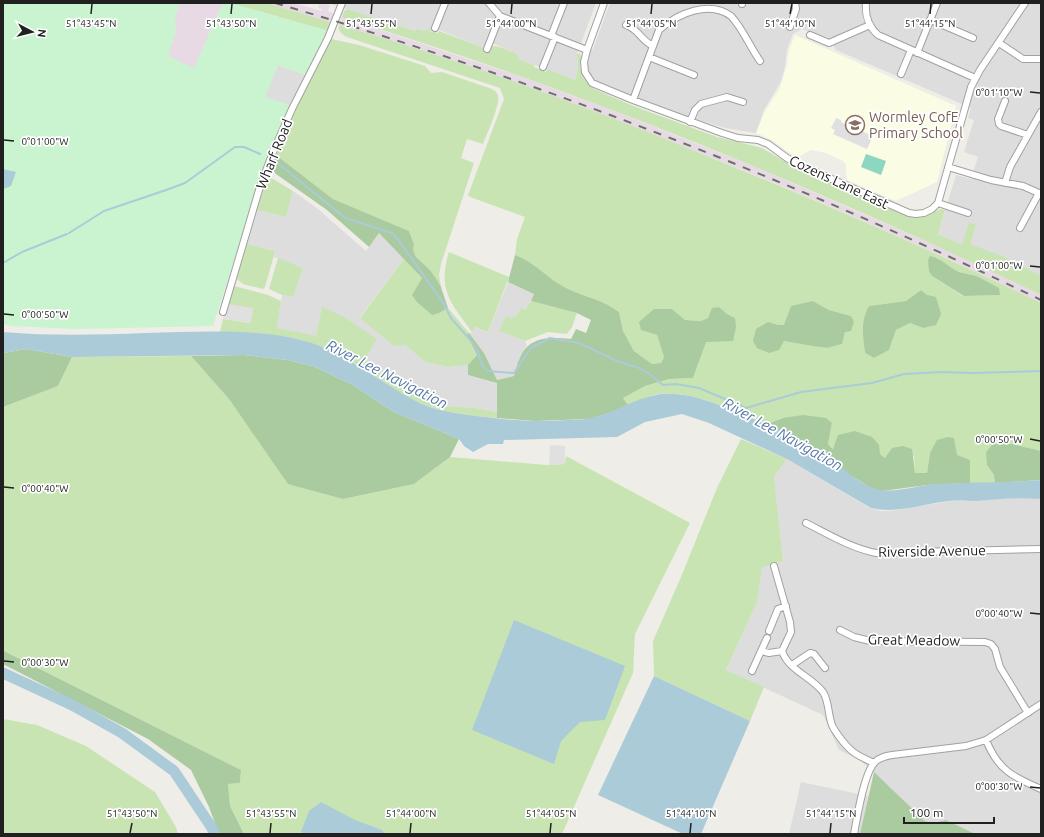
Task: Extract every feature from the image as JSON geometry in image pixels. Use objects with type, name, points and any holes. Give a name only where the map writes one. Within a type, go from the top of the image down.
[{"type":"street","name":"Wharf Road","points":[[222,312],[259,190],[273,152],[292,109],[328,38],[342,3]]},
{"type":"street","points":[[435,28],[445,3]]},
{"type":"street","points":[[489,3],[500,16],[587,50]]},
{"type":"street","points":[[543,67],[564,3]]},
{"type":"street","name":"Cozens Lane East","points":[[604,3],[584,62],[584,68],[587,76],[592,83],[690,122],[738,138],[758,140],[768,144],[787,158],[800,165],[909,213],[924,213],[932,209],[938,203]]},
{"type":"street","points":[[790,27],[796,9],[795,3]]},
{"type":"street","points":[[866,3],[870,25],[875,32],[882,37],[975,78]]},
{"type":"street","points":[[918,53],[937,3]]},
{"type":"street","points":[[968,213],[938,203],[948,166],[966,102],[975,78],[1025,3]]},
{"type":"street","points":[[632,100],[659,30],[694,7],[702,5],[725,11],[731,16],[760,61]]},
{"type":"street","points":[[487,49],[500,16]]},
{"type":"street","points":[[931,20],[973,38]]},
{"type":"street","points":[[626,25],[635,29],[644,41],[653,46]]},
{"type":"street","points":[[810,36],[829,43],[870,25]]},
{"type":"street","points":[[999,43],[1023,59],[1041,59]]},
{"type":"street","points":[[901,74],[911,50]]},
{"type":"street","points":[[649,57],[694,74]]},
{"type":"street","points":[[690,122],[695,110],[701,104],[727,97],[743,102]]},
{"type":"street","points":[[1005,101],[998,119],[999,124],[1028,135]]},
{"type":"street","points":[[1005,183],[1010,167],[1041,112]]},
{"type":"street","points":[[948,166],[1005,183],[1024,186],[1040,194],[1020,228]]},
{"type":"street","name":"Riverside Avenue","points":[[806,523],[866,551],[876,553],[1041,548]]},
{"type":"street","points":[[774,566],[786,606],[791,632],[782,651]]},
{"type":"street","points":[[769,631],[778,609],[786,606]]},
{"type":"street","name":"Great Meadow","points":[[840,630],[854,637],[870,641],[976,641],[991,644],[995,649],[1000,667],[1028,713]]},
{"type":"street","points":[[752,671],[767,638]]},
{"type":"street","points":[[761,651],[769,653],[782,651]]},
{"type":"street","points":[[782,651],[795,669],[814,683],[824,693],[832,725],[846,746],[856,755],[874,763]]},
{"type":"street","points":[[792,665],[810,654],[814,654],[825,668]]},
{"type":"street","points":[[854,834],[870,768],[882,757],[966,746],[986,740],[1041,704]]},
{"type":"street","points":[[986,740],[997,761],[1006,771],[1041,789]]},
{"type":"shaded area","points":[[180,3],[223,3],[194,69],[168,56],[175,17]]},
{"type":"shaded area","points":[[267,3],[295,3],[321,11],[322,9],[318,8],[319,3],[324,3],[330,5],[328,11],[334,14],[330,22]]},
{"type":"shaded area","points":[[327,3],[596,3],[577,54],[578,68],[575,80],[518,59],[511,51],[487,41],[484,48],[432,27],[424,31],[417,29],[415,31]]},
{"type":"shaded area","points":[[610,3],[1041,3],[1041,282],[938,234],[956,175],[971,179],[978,157],[964,152],[974,120],[968,118],[971,108],[836,50],[829,38],[802,29],[793,34],[787,49],[781,81],[764,110],[756,133],[725,128],[682,115],[599,83],[593,78],[588,70],[587,59],[590,50],[593,49]]},
{"type":"shaded area","points":[[342,17],[516,75],[609,109],[758,168],[960,256],[1041,295],[1041,303],[955,262],[777,184],[583,107],[451,60],[339,25]]},
{"type":"shaded area","name":"Wormley CofE Primary School","points":[[795,35],[956,106],[937,182],[896,201],[847,180],[846,166],[843,161],[826,153],[811,150],[798,157],[788,152],[772,140],[756,133],[765,111],[780,88],[787,64],[789,50]]},
{"type":"shaded area","points":[[278,65],[306,75],[291,106],[264,97]]},
{"type":"shaded area","points":[[836,118],[841,120],[841,122],[873,136],[867,149],[833,134],[835,130],[831,128]]},
{"type":"shaded area","points":[[293,191],[318,209],[366,251],[379,233],[404,259],[360,317],[405,345],[425,362],[449,367],[468,365],[468,375],[497,383],[497,412],[475,408],[444,406],[429,402],[401,387],[365,360],[377,339],[322,308],[316,337],[277,328],[282,295],[293,297],[303,268],[274,257],[274,251],[247,244],[257,210],[286,217]]},
{"type":"shaded area","points":[[508,282],[534,294],[525,310],[519,311],[516,316],[499,331],[525,341],[527,345],[520,358],[514,376],[497,380],[484,353],[469,333],[472,332],[474,327],[488,332]]},
{"type":"shaded area","points":[[228,304],[253,308],[251,323],[223,319]]},
{"type":"shaded area","points":[[550,445],[565,446],[565,464],[549,465]]},
{"type":"shaded area","points":[[787,459],[870,508],[881,511],[891,511],[951,501],[1026,497],[1041,499],[1041,834],[975,834],[946,820],[933,823],[925,821],[861,761],[839,750],[823,715],[726,670],[757,602],[762,566],[783,561],[774,477]]},
{"type":"shaded area","points":[[801,782],[868,796],[861,834],[789,834]]},
{"type":"green space","points":[[3,3],[180,3],[175,17],[176,32],[168,56],[194,68],[223,3],[230,3],[328,31],[306,75],[278,65],[265,97],[291,106],[273,143],[263,170],[213,326],[74,329],[12,326],[3,324]]},
{"type":"green space","points":[[230,3],[267,3],[330,22],[328,31]]},
{"type":"green space","points":[[347,9],[415,31],[417,29],[424,31],[432,27],[430,31],[438,33],[439,31],[484,48],[483,50],[489,52],[492,46],[502,48],[519,56],[518,59],[534,65],[534,67],[546,72],[547,69],[575,80],[578,68],[577,54],[580,53],[580,67],[583,77],[594,89],[636,107],[717,137],[762,148],[798,169],[908,217],[920,218],[940,209],[945,210],[938,234],[962,245],[969,222],[976,225],[970,244],[1004,257],[1041,276],[1041,295],[871,216],[698,143],[522,77],[433,46],[344,18],[342,17],[344,11]]},
{"type":"green space","points":[[339,25],[479,69],[707,156],[917,245],[1041,303],[1041,451],[1012,444],[987,465],[994,475],[995,483],[970,483],[970,460],[930,453],[927,473],[915,473],[914,456],[885,458],[880,454],[834,449],[828,444],[832,423],[783,418],[767,424],[727,407],[681,394],[667,393],[654,395],[628,405],[623,398],[645,386],[669,379],[693,378],[706,341],[735,318],[727,314],[719,307],[708,318],[701,321],[685,320],[672,309],[642,330],[657,335],[664,357],[661,363],[652,364],[634,351],[623,331],[619,312],[607,304],[568,289],[529,262],[515,255],[517,239],[525,217],[468,195],[504,99],[500,88],[347,37],[340,32]],"holes":[[[937,257],[955,270],[974,275],[1000,295],[963,296],[932,276]],[[921,290],[927,295],[923,328],[910,323],[896,330],[889,350],[874,358],[865,353],[863,323],[869,306],[906,301]],[[813,301],[829,310],[851,316],[841,344],[827,348],[784,341],[778,325],[784,325]]]},
{"type":"green space","points":[[331,39],[359,45],[425,66],[431,73],[442,72],[492,89],[498,95],[495,113],[483,144],[467,139],[461,158],[474,163],[441,264],[439,275],[441,287],[430,270],[416,257],[413,250],[414,243],[409,231],[333,199],[276,155],[287,126]]},
{"type":"green space","points":[[866,154],[886,161],[881,175],[861,167]]},
{"type":"green space","points":[[276,155],[333,199],[409,231],[414,244],[413,250],[416,257],[430,270],[437,280],[448,308],[432,315],[417,302],[412,295],[422,278],[379,233],[369,247],[327,210],[276,174],[274,172],[273,163]]},
{"type":"green space","points":[[268,176],[293,191],[286,217],[257,210]]},
{"type":"green space","points":[[247,244],[275,252],[265,287],[263,289],[243,284],[236,278]]},
{"type":"green space","points":[[449,252],[509,277],[488,332],[475,327],[472,332],[452,304],[445,286],[446,265]]},
{"type":"green space","points":[[515,255],[529,262],[568,289],[607,304],[619,312],[623,331],[634,351],[652,364],[661,363],[664,357],[657,335],[641,330],[639,322],[654,309],[672,309],[685,320],[701,321],[708,318],[712,308],[719,307],[727,314],[735,318],[736,327],[733,341],[706,342],[693,378],[669,379],[645,386],[623,398],[628,405],[612,412],[589,419],[535,421],[497,418],[497,383],[468,375],[468,365],[477,355],[467,335],[469,333],[484,353],[497,380],[514,376],[518,362],[529,345],[548,338],[571,339],[576,329],[586,333],[591,320],[577,313],[531,301],[534,294],[508,282]]},
{"type":"green space","points":[[930,256],[940,260],[955,270],[983,279],[999,288],[1000,295],[964,296],[932,276],[929,271],[928,260]]},
{"type":"green space","points":[[278,258],[303,268],[293,297],[282,295],[269,289]]},
{"type":"green space","points":[[404,259],[422,278],[413,295],[439,313],[448,308],[469,333],[468,336],[477,355],[468,365],[449,367],[425,362],[405,345],[394,346],[360,318]]},
{"type":"green space","points":[[234,286],[268,295],[281,301],[277,328],[316,336],[322,307],[344,317],[377,339],[365,360],[401,387],[429,402],[444,406],[475,408],[497,412],[497,418],[451,412],[425,405],[401,393],[348,359],[310,342],[272,335],[220,332],[223,319],[250,323],[228,304]]},
{"type":"green space","points":[[921,290],[927,295],[936,297],[941,314],[936,325],[923,328],[910,323],[896,330],[889,350],[874,358],[865,353],[863,323],[869,306],[906,301]]},
{"type":"green space","points":[[531,301],[577,313],[572,327],[567,334],[548,332],[525,341],[499,331],[506,316],[512,318],[516,316],[521,308],[525,310]]},
{"type":"green space","points":[[813,301],[829,310],[851,316],[854,322],[851,331],[845,332],[842,344],[827,348],[784,341],[779,350],[769,353],[757,348],[753,341],[756,329],[768,322],[784,325],[791,306]]},
{"type":"green space","points":[[26,349],[72,357],[58,386],[3,407],[3,353]]},
{"type":"green space","points":[[244,355],[288,360],[313,366],[351,384],[394,412],[459,439],[450,457],[414,484],[343,499],[288,484],[229,399],[191,356]]},
{"type":"green space","points":[[191,356],[229,399],[288,483],[343,499],[414,484],[450,457],[547,465],[565,464],[566,456],[690,523],[635,634],[633,673],[562,834],[244,834],[230,806],[228,784],[240,783],[241,770],[4,651],[3,653],[3,407],[58,386],[72,357]]},
{"type":"green space","points":[[803,415],[826,418],[832,423],[828,444],[833,449],[838,435],[855,431],[872,437],[879,445],[880,454],[885,458],[892,448],[903,446],[912,449],[915,473],[927,473],[930,453],[937,440],[948,437],[954,438],[957,455],[970,460],[970,483],[927,485],[882,491],[871,488],[767,424],[783,418]]},
{"type":"green space","points":[[741,439],[787,459],[774,477],[783,561],[762,567],[757,602],[726,670],[764,687],[750,721],[654,676],[653,641],[717,488]]},
{"type":"green space","points":[[993,444],[1012,444],[1041,451],[1041,480],[995,483],[994,475],[987,465],[986,452]]},
{"type":"green space","points":[[4,651],[241,770],[240,783],[228,784],[230,806],[244,834],[219,834],[209,807],[191,770],[148,739],[3,664]]},
{"type":"green space","points":[[3,719],[37,725],[86,746],[155,792],[176,827],[178,834],[3,834]]},
{"type":"green space","points":[[874,772],[925,821],[933,823],[946,820],[975,834],[860,834]]},
{"type":"water","points":[[3,169],[16,172],[11,186],[3,189]]},
{"type":"water","name":"River Lee Navigation","points":[[3,332],[74,335],[240,332],[259,333],[297,339],[314,344],[346,359],[406,396],[429,407],[454,413],[506,419],[558,421],[585,419],[607,413],[656,395],[674,394],[691,396],[752,418],[807,445],[834,462],[861,482],[873,488],[880,490],[896,490],[937,484],[1041,480],[1041,499],[1017,498],[952,501],[890,510],[871,508],[787,459],[709,423],[682,414],[645,422],[617,437],[504,440],[503,444],[488,444],[473,452],[464,446],[459,439],[394,412],[351,384],[313,366],[288,360],[244,355],[72,357],[26,349],[3,353]]},
{"type":"water","points":[[514,620],[625,666],[605,720],[580,722],[561,741],[554,764],[472,730]]},
{"type":"water","points":[[654,676],[750,721],[701,834],[683,834],[598,795]]},
{"type":"water","points":[[321,802],[355,820],[382,830],[385,834],[306,834],[301,832],[309,811]]},
{"type":"waterway","points":[[69,233],[104,211],[185,183],[235,147],[244,147],[260,154]]},
{"type":"waterway","name":"River Lee Navigation","points":[[279,164],[345,218],[392,233],[442,301],[451,318],[472,342],[478,352],[482,365],[487,371],[514,373],[531,348],[550,338],[579,343],[617,361],[639,368],[663,385],[676,384],[699,388],[746,408],[801,392],[872,383],[904,374],[1041,371]]},
{"type":"waterway","points":[[3,263],[22,252],[67,234]]},
{"type":"waterway","points":[[3,673],[72,705],[122,733],[174,771],[212,828],[214,834]]},
{"type":"railway","points":[[275,3],[471,65],[568,99],[664,136],[855,214],[1041,300]]},
{"type":"place","name":"Wormley CofE Primary School","points":[[855,125]]}]
